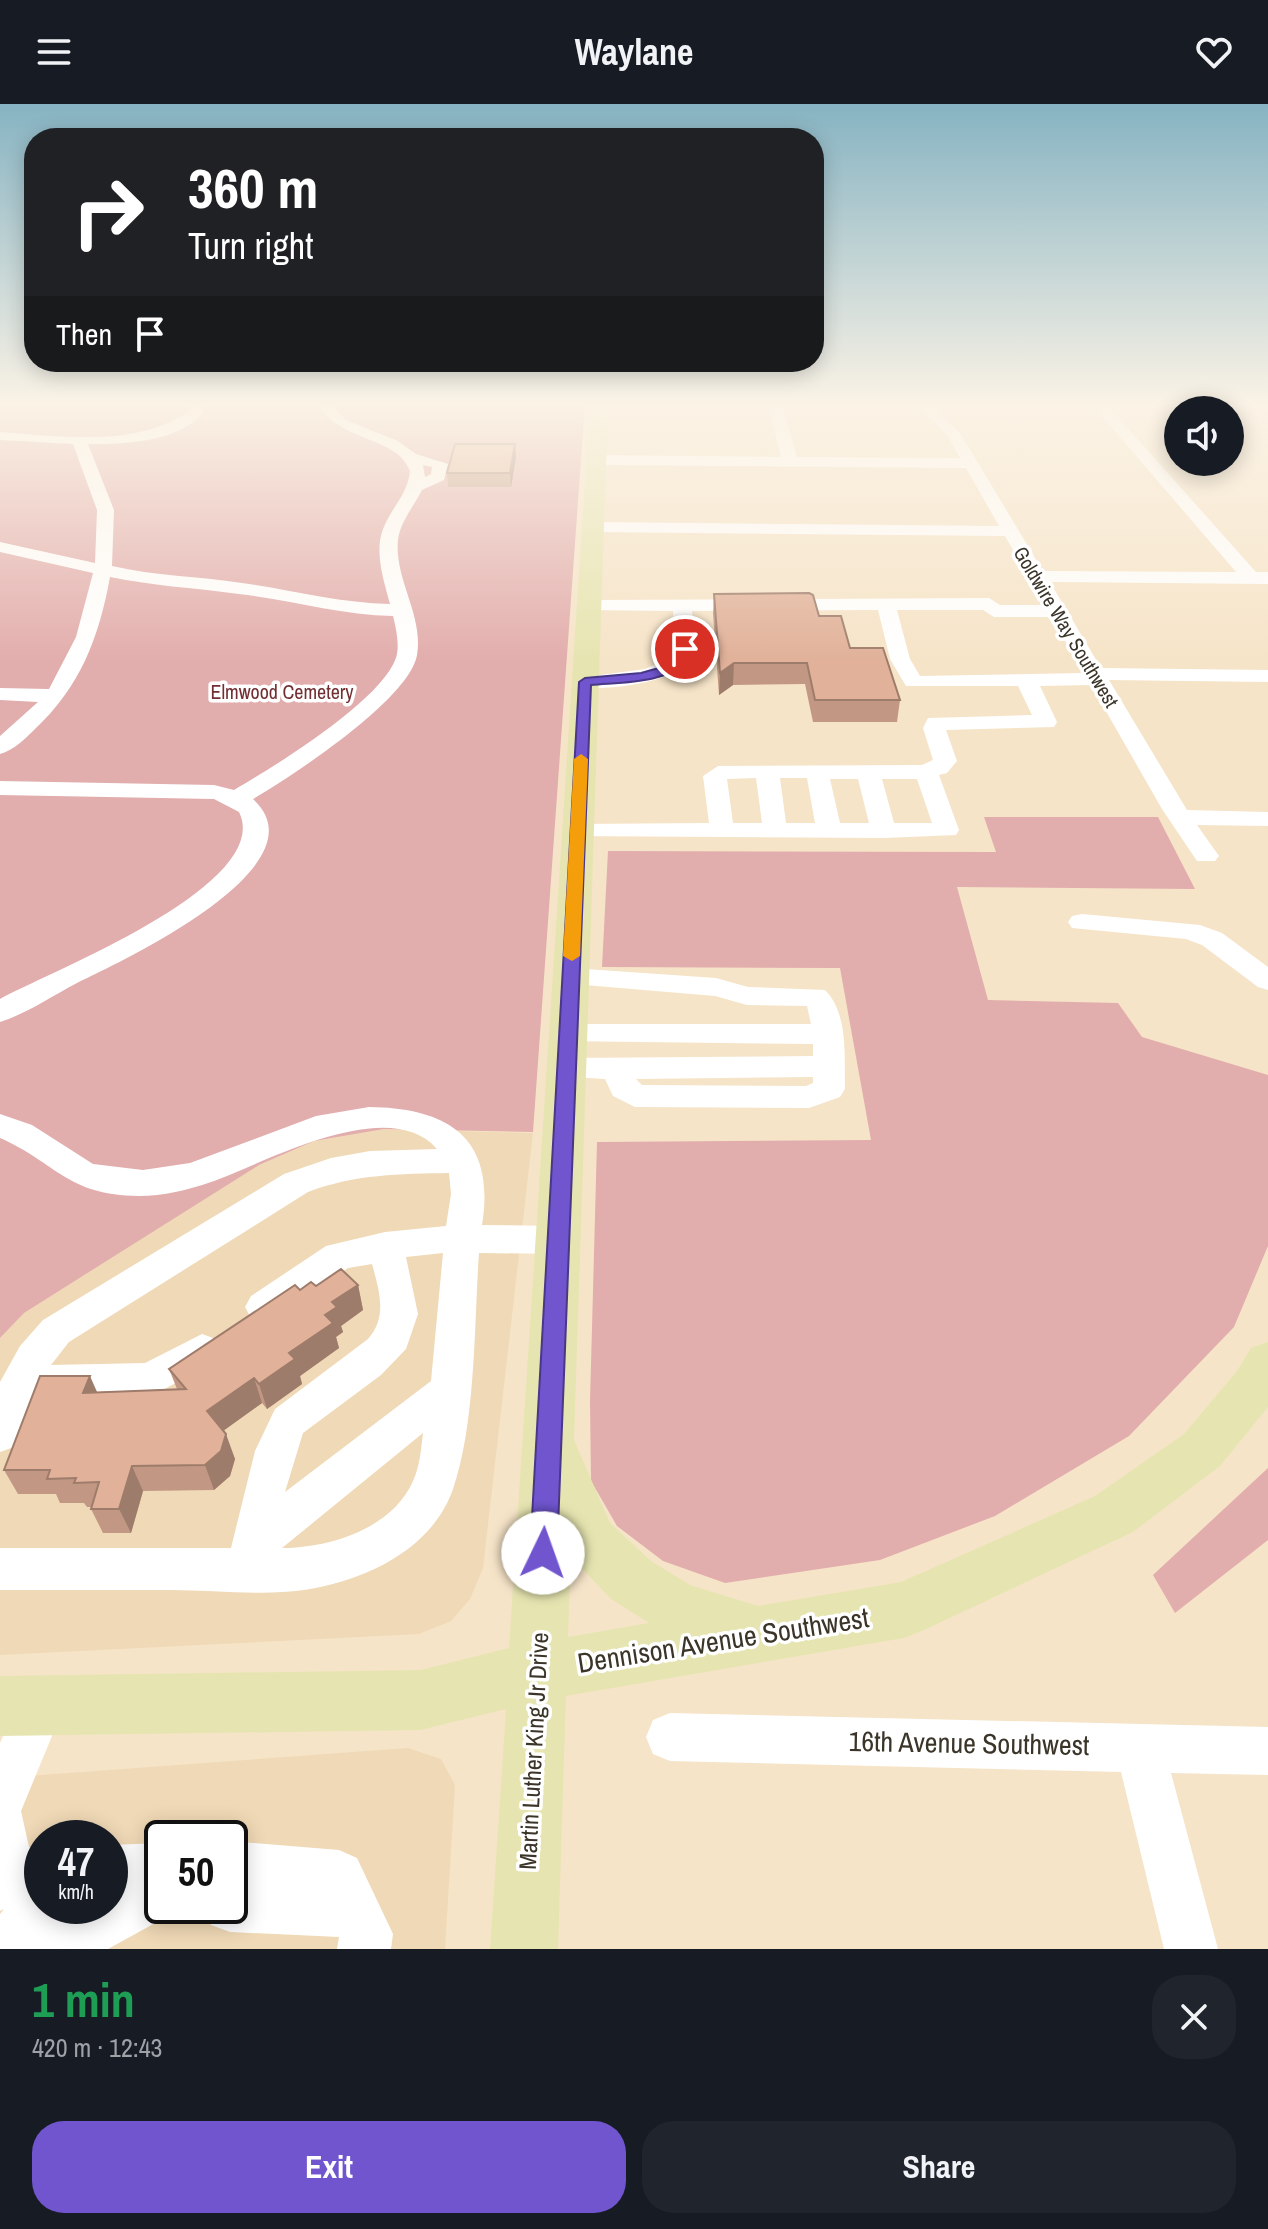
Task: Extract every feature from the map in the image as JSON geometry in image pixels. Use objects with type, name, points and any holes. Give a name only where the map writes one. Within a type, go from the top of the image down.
[{"type":"main road","name":"Martin Luther King Jr Drive","points":[[524,1949],[594,489]]},
{"type":"main road","name":"Dennison Avenue Southwest","points":[[20,1706],[421,1700],[538,1671],[904,1610],[1114,1514],[1202,1450],[1255,1386],[1268,1363]]},
{"type":"main road","points":[[549,1436],[571,1501],[591,1541],[631,1580],[677,1609],[760,1634]]},
{"type":"street","points":[[0,747],[31,723],[56,696],[75,670],[87,644],[102,569],[107,520],[100,489]]},
{"type":"street","points":[[237,798],[311,754],[400,671],[407,648],[389,541],[395,519],[414,489]]},
{"type":"street","name":"Goldwire Way Southwest","points":[[985,489],[1206,856]]},
{"type":"street","points":[[1177,489],[1259,578]]},
{"type":"street","points":[[592,527],[1008,531]]},
{"type":"street","points":[[0,547],[149,580],[270,593],[352,609],[400,610]]},
{"type":"street","points":[[1039,576],[1259,578]]},
{"type":"street","points":[[886,604],[900,659],[913,682],[1268,676]]},
{"type":"street","points":[[589,606],[989,604],[994,611],[1059,611]]},
{"type":"street","points":[[585,682],[641,677],[670,669],[685,659],[682,605]]},
{"type":"street","points":[[722,831],[715,776],[726,771],[926,771],[939,768],[945,761],[936,723],[1046,722],[1026,680]]},
{"type":"street","points":[[0,694],[56,696]]},
{"type":"street","points":[[767,771],[775,831]]},
{"type":"street","points":[[817,771],[829,831]]},
{"type":"street","points":[[868,771],[884,831]]},
{"type":"street","points":[[578,831],[947,830],[926,771]]},
{"type":"street","points":[[0,788],[194,791],[237,798],[251,811],[257,832],[248,855],[226,883],[194,909],[160,931],[58,979],[0,1012]]},
{"type":"street","points":[[1181,817],[1268,819]]},
{"type":"street","points":[[1082,922],[1190,931],[1212,939],[1268,981]]},
{"type":"street","points":[[567,1051],[616,1068],[624,1088],[635,1096],[809,1097],[829,1089],[828,1034],[821,1003],[815,997],[747,996],[716,987],[571,977]]},
{"type":"street","points":[[567,1051],[828,1034]]},
{"type":"street","points":[[0,1126],[31,1137],[75,1170],[117,1182],[170,1181],[197,1174],[294,1134],[382,1118],[415,1122],[442,1134],[463,1160],[469,1181],[450,1389],[432,1489],[417,1513],[399,1529],[359,1555],[303,1569],[251,1557],[0,1569]]},
{"type":"street","points":[[0,1434],[20,1382],[34,1357],[70,1321],[296,1183],[331,1170],[370,1163],[463,1160]]},
{"type":"street","points":[[20,1382],[150,1380],[182,1364],[339,1256],[385,1246],[462,1239],[558,1240]]},
{"type":"street","points":[[251,1557],[275,1453],[290,1420],[394,1338],[399,1308],[385,1246]]},
{"type":"street","points":[[251,1557],[450,1389]]},
{"type":"street","points":[[0,1800],[20,1706]]},
{"type":"street","name":"16th Avenue Southwest","points":[[670,1737],[1268,1751]]},
{"type":"street","points":[[1139,1746],[1191,1949]]},
{"type":"street","points":[[0,1822],[16,1877]]},
{"type":"street","points":[[248,1868],[339,1876],[360,1930]]},
{"type":"street","points":[[62,1949],[136,1890]]},
{"type":"street","points":[[248,1909],[360,1930]]},
{"type":"street","points":[[6,1949],[26,1924]]},
{"type":"shaded area","points":[[384,1129],[533,1133],[483,1568],[470,1599],[451,1621],[419,1634],[0,1655],[0,1338],[24,1313],[259,1165],[314,1141]]},
{"type":"shaded area","points":[[408,1748],[441,1759],[455,1785],[445,1949],[0,1949],[0,1778]]},
{"type":"green space","name":"Elmwood Cemetery","points":[[0,489],[579,489],[533,1132],[384,1129],[314,1141],[259,1165],[24,1313],[0,1338]]},
{"type":"green space","points":[[984,817],[1158,817],[1195,889],[957,887],[988,1000],[1118,1003],[1142,1037],[1268,1075],[1268,1246],[1234,1327],[1129,1436],[995,1516],[880,1560],[725,1583],[663,1561],[617,1526],[591,1481],[597,1142],[871,1140],[840,968],[602,967],[608,851],[996,852]]},
{"type":"green space","points":[[1268,1468],[1268,1540],[1175,1613],[1153,1575]]},
{"type":"building","points":[[714,594],[813,595],[819,616],[841,616],[850,648],[883,648],[900,700],[815,700],[807,663],[734,663],[720,673]]},
{"type":"building","points":[[341,1269],[358,1285],[332,1302],[337,1307],[325,1315],[333,1323],[289,1353],[295,1359],[259,1384],[254,1378],[207,1411],[226,1434],[221,1451],[205,1465],[132,1466],[119,1509],[91,1509],[99,1482],[74,1483],[76,1478],[47,1479],[50,1470],[4,1470],[40,1376],[90,1376],[83,1393],[186,1389],[169,1369],[295,1285],[300,1290],[311,1282],[316,1286]]},
{"type":"slow traffic","points":[[572,956],[581,759]]},
{"type":"route","points":[[543,1553],[585,682],[641,677],[670,669],[685,659],[685,649]]}]
